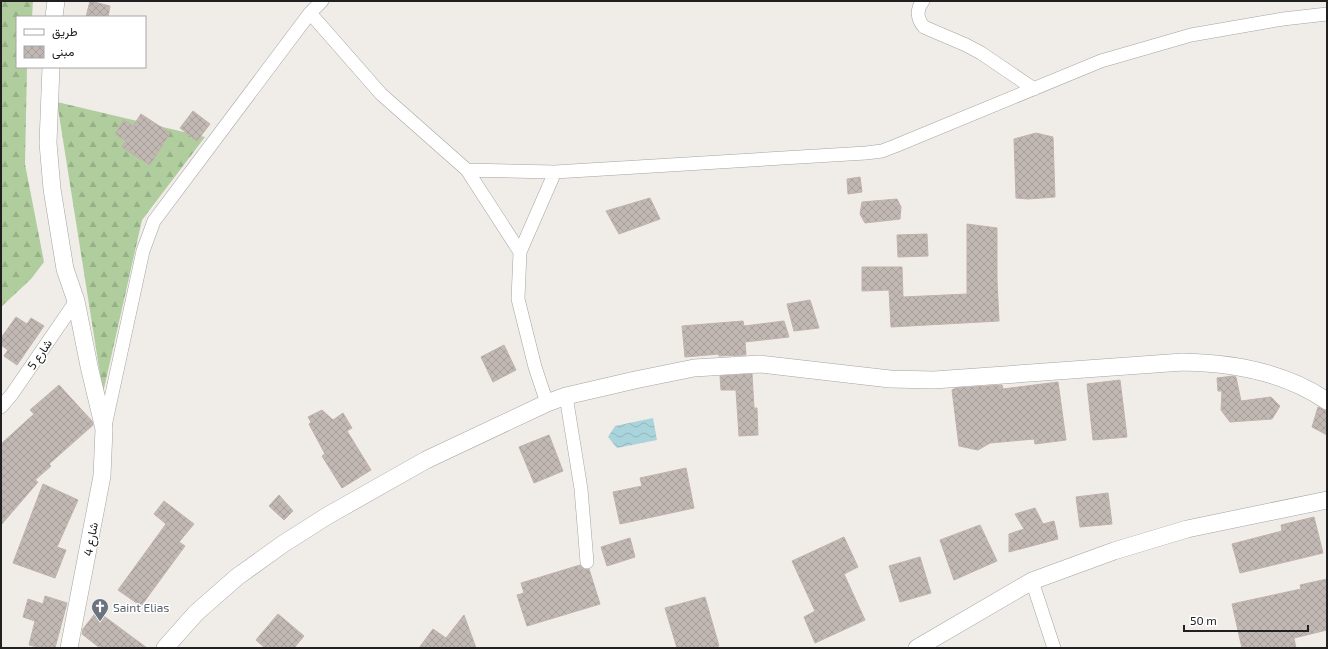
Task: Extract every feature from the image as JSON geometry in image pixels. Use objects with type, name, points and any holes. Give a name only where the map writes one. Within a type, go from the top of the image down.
[{"type":"street","points":[[54,16],[56,1]]},
{"type":"street","points":[[104,429],[143,251],[154,221],[310,13],[322,1]]},
{"type":"street","points":[[923,1],[919,6],[918,15],[919,22],[924,27],[981,53],[1034,89]]},
{"type":"street","points":[[310,13],[381,94],[467,170],[520,252]]},
{"type":"street","points":[[467,170],[555,172],[866,154],[895,146],[1101,61],[1191,35],[1283,19],[1327,14]]},
{"type":"street","name":"شارع 4","points":[[51,68],[48,143],[52,189],[65,269],[76,301],[104,429],[102,476],[69,648]]},
{"type":"street","points":[[547,403],[535,367],[518,299],[520,252],[555,172]]},
{"type":"street","name":"شارع 5","points":[[1,407],[12,394],[76,301]]},
{"type":"street","points":[[165,648],[196,613],[238,577],[283,544],[327,516],[426,460],[547,403],[566,396],[634,380],[694,368],[760,364],[890,379],[934,380],[1183,362],[1240,366],[1268,373],[1295,384],[1327,402]]},
{"type":"street","points":[[566,396],[582,489],[587,562]]},
{"type":"street","points":[[917,648],[1032,581],[1114,551],[1187,529],[1327,500]]},
{"type":"street","points":[[1032,581],[1054,648]]},
{"type":"green space","points":[[1,1],[33,1],[32,16],[16,16],[16,68],[27,68],[25,164],[44,262],[31,279],[1,307]]},
{"type":"green space","points":[[57,102],[205,137],[142,220],[103,393]]},
{"type":"water","points":[[653,418],[657,440],[617,448],[608,437],[615,426]]},
{"type":"building","points":[[90,1],[110,6],[108,16],[86,16]]},
{"type":"building","points":[[193,111],[210,124],[197,141],[180,128]]},
{"type":"building","points":[[141,114],[170,133],[150,165],[122,147],[126,141],[115,134],[124,120],[133,126]]},
{"type":"building","points":[[1036,133],[1053,137],[1055,197],[1028,199],[1016,198],[1014,139]]},
{"type":"building","points":[[860,177],[862,192],[848,194],[847,179]]},
{"type":"building","points":[[650,198],[660,219],[619,234],[606,211]]},
{"type":"building","points":[[897,199],[901,207],[900,219],[865,223],[860,214],[862,202]]},
{"type":"building","points":[[967,224],[997,228],[999,321],[891,327],[889,290],[862,291],[862,267],[902,267],[903,297],[967,294]]},
{"type":"building","points":[[927,234],[928,256],[898,257],[897,235]]},
{"type":"building","points":[[810,300],[819,328],[794,331],[787,304]]},
{"type":"building","points":[[16,317],[27,324],[31,318],[44,326],[17,365],[4,356],[8,350],[1,345],[1,338]]},
{"type":"building","points":[[743,321],[744,326],[784,321],[789,337],[745,342],[746,355],[719,356],[719,354],[685,357],[682,326]]},
{"type":"building","points":[[504,345],[516,370],[493,382],[481,357]]},
{"type":"building","points":[[752,374],[754,408],[757,408],[758,435],[739,436],[736,390],[721,390],[720,376]]},
{"type":"building","points":[[1236,377],[1241,401],[1271,397],[1280,406],[1272,419],[1230,422],[1221,410],[1222,391],[1218,391],[1217,378]]},
{"type":"building","points":[[1120,380],[1127,437],[1093,440],[1087,384]]},
{"type":"building","points":[[1058,382],[1066,440],[1035,444],[1034,439],[990,443],[978,450],[959,446],[952,390],[956,388],[1002,385],[1003,389]]},
{"type":"building","points":[[59,385],[92,421],[93,425],[49,464],[51,466],[35,480],[38,482],[1,525],[1,444],[34,414],[30,410]]},
{"type":"building","points":[[1318,407],[1327,411],[1327,435],[1312,427]]},
{"type":"building","points":[[322,410],[333,420],[343,413],[352,428],[347,431],[371,470],[342,488],[322,456],[325,454],[309,424],[311,422],[308,417]]},
{"type":"building","points":[[549,435],[563,471],[534,483],[519,447]]},
{"type":"building","points":[[686,468],[694,508],[620,524],[613,492],[642,486],[640,478]]},
{"type":"building","points":[[43,484],[78,500],[57,547],[66,550],[55,578],[13,563]]},
{"type":"building","points":[[1108,493],[1112,524],[1080,527],[1076,497]]},
{"type":"building","points":[[279,495],[293,511],[284,520],[269,506]]},
{"type":"building","points":[[164,501],[194,524],[179,542],[185,546],[141,606],[118,590],[166,524],[154,514]]},
{"type":"building","points":[[1035,508],[1043,524],[1054,521],[1058,539],[1009,552],[1009,534],[1024,529],[1015,514]]},
{"type":"building","points":[[1314,517],[1323,553],[1240,573],[1232,544],[1282,531],[1281,525]]},
{"type":"building","points":[[980,525],[997,561],[954,580],[940,540]]},
{"type":"building","points":[[844,537],[858,567],[844,574],[865,620],[815,643],[804,617],[815,611],[792,561]]},
{"type":"building","points":[[630,538],[635,557],[607,566],[601,547]]},
{"type":"building","points":[[920,557],[931,593],[900,602],[889,566]]},
{"type":"building","points":[[580,565],[584,569],[589,569],[600,604],[527,626],[517,595],[524,593],[521,583]]},
{"type":"building","points":[[1327,579],[1327,630],[1294,638],[1296,648],[1242,648],[1232,604],[1301,589],[1300,585]]},
{"type":"building","points":[[45,596],[67,603],[55,648],[42,648],[29,645],[35,621],[23,617],[28,599],[43,604]]},
{"type":"building","points":[[705,597],[719,646],[712,648],[677,648],[665,608]]},
{"type":"building","name":"Saint Elias","points":[[97,611],[147,648],[100,648],[82,634],[83,629]]},
{"type":"building","points":[[278,614],[304,636],[294,648],[265,648],[256,640]]},
{"type":"building","points":[[464,615],[476,648],[419,648],[433,629],[446,638]]},
{"type":"place","name":"Saint Elias","points":[[100,622]]}]
